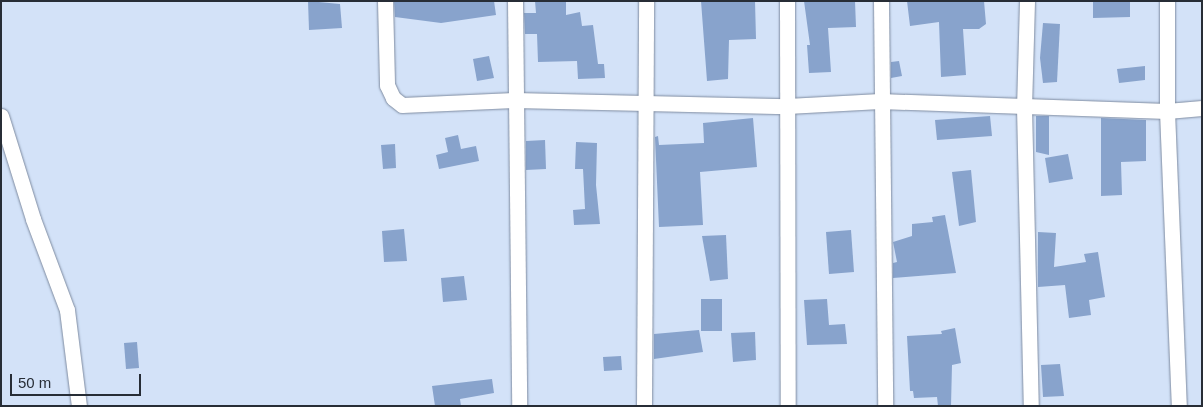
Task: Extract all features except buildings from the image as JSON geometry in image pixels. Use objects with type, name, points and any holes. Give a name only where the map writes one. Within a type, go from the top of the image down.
[{"type":"street","points":[[385,1],[386,85],[393,98],[402,105],[514,100],[787,106],[880,101],[1024,107],[1167,110],[1202,108]]},
{"type":"street","points":[[515,1],[514,100],[520,406]]},
{"type":"street","points":[[644,406],[646,1]]},
{"type":"street","points":[[787,1],[788,406]]},
{"type":"street","points":[[881,1],[880,101],[885,406]]},
{"type":"street","points":[[1027,1],[1024,107],[1031,406]]},
{"type":"street","points":[[1167,1],[1167,110],[1179,406]]},
{"type":"street","points":[[1,116],[33,219],[67,310],[78,406]]}]
